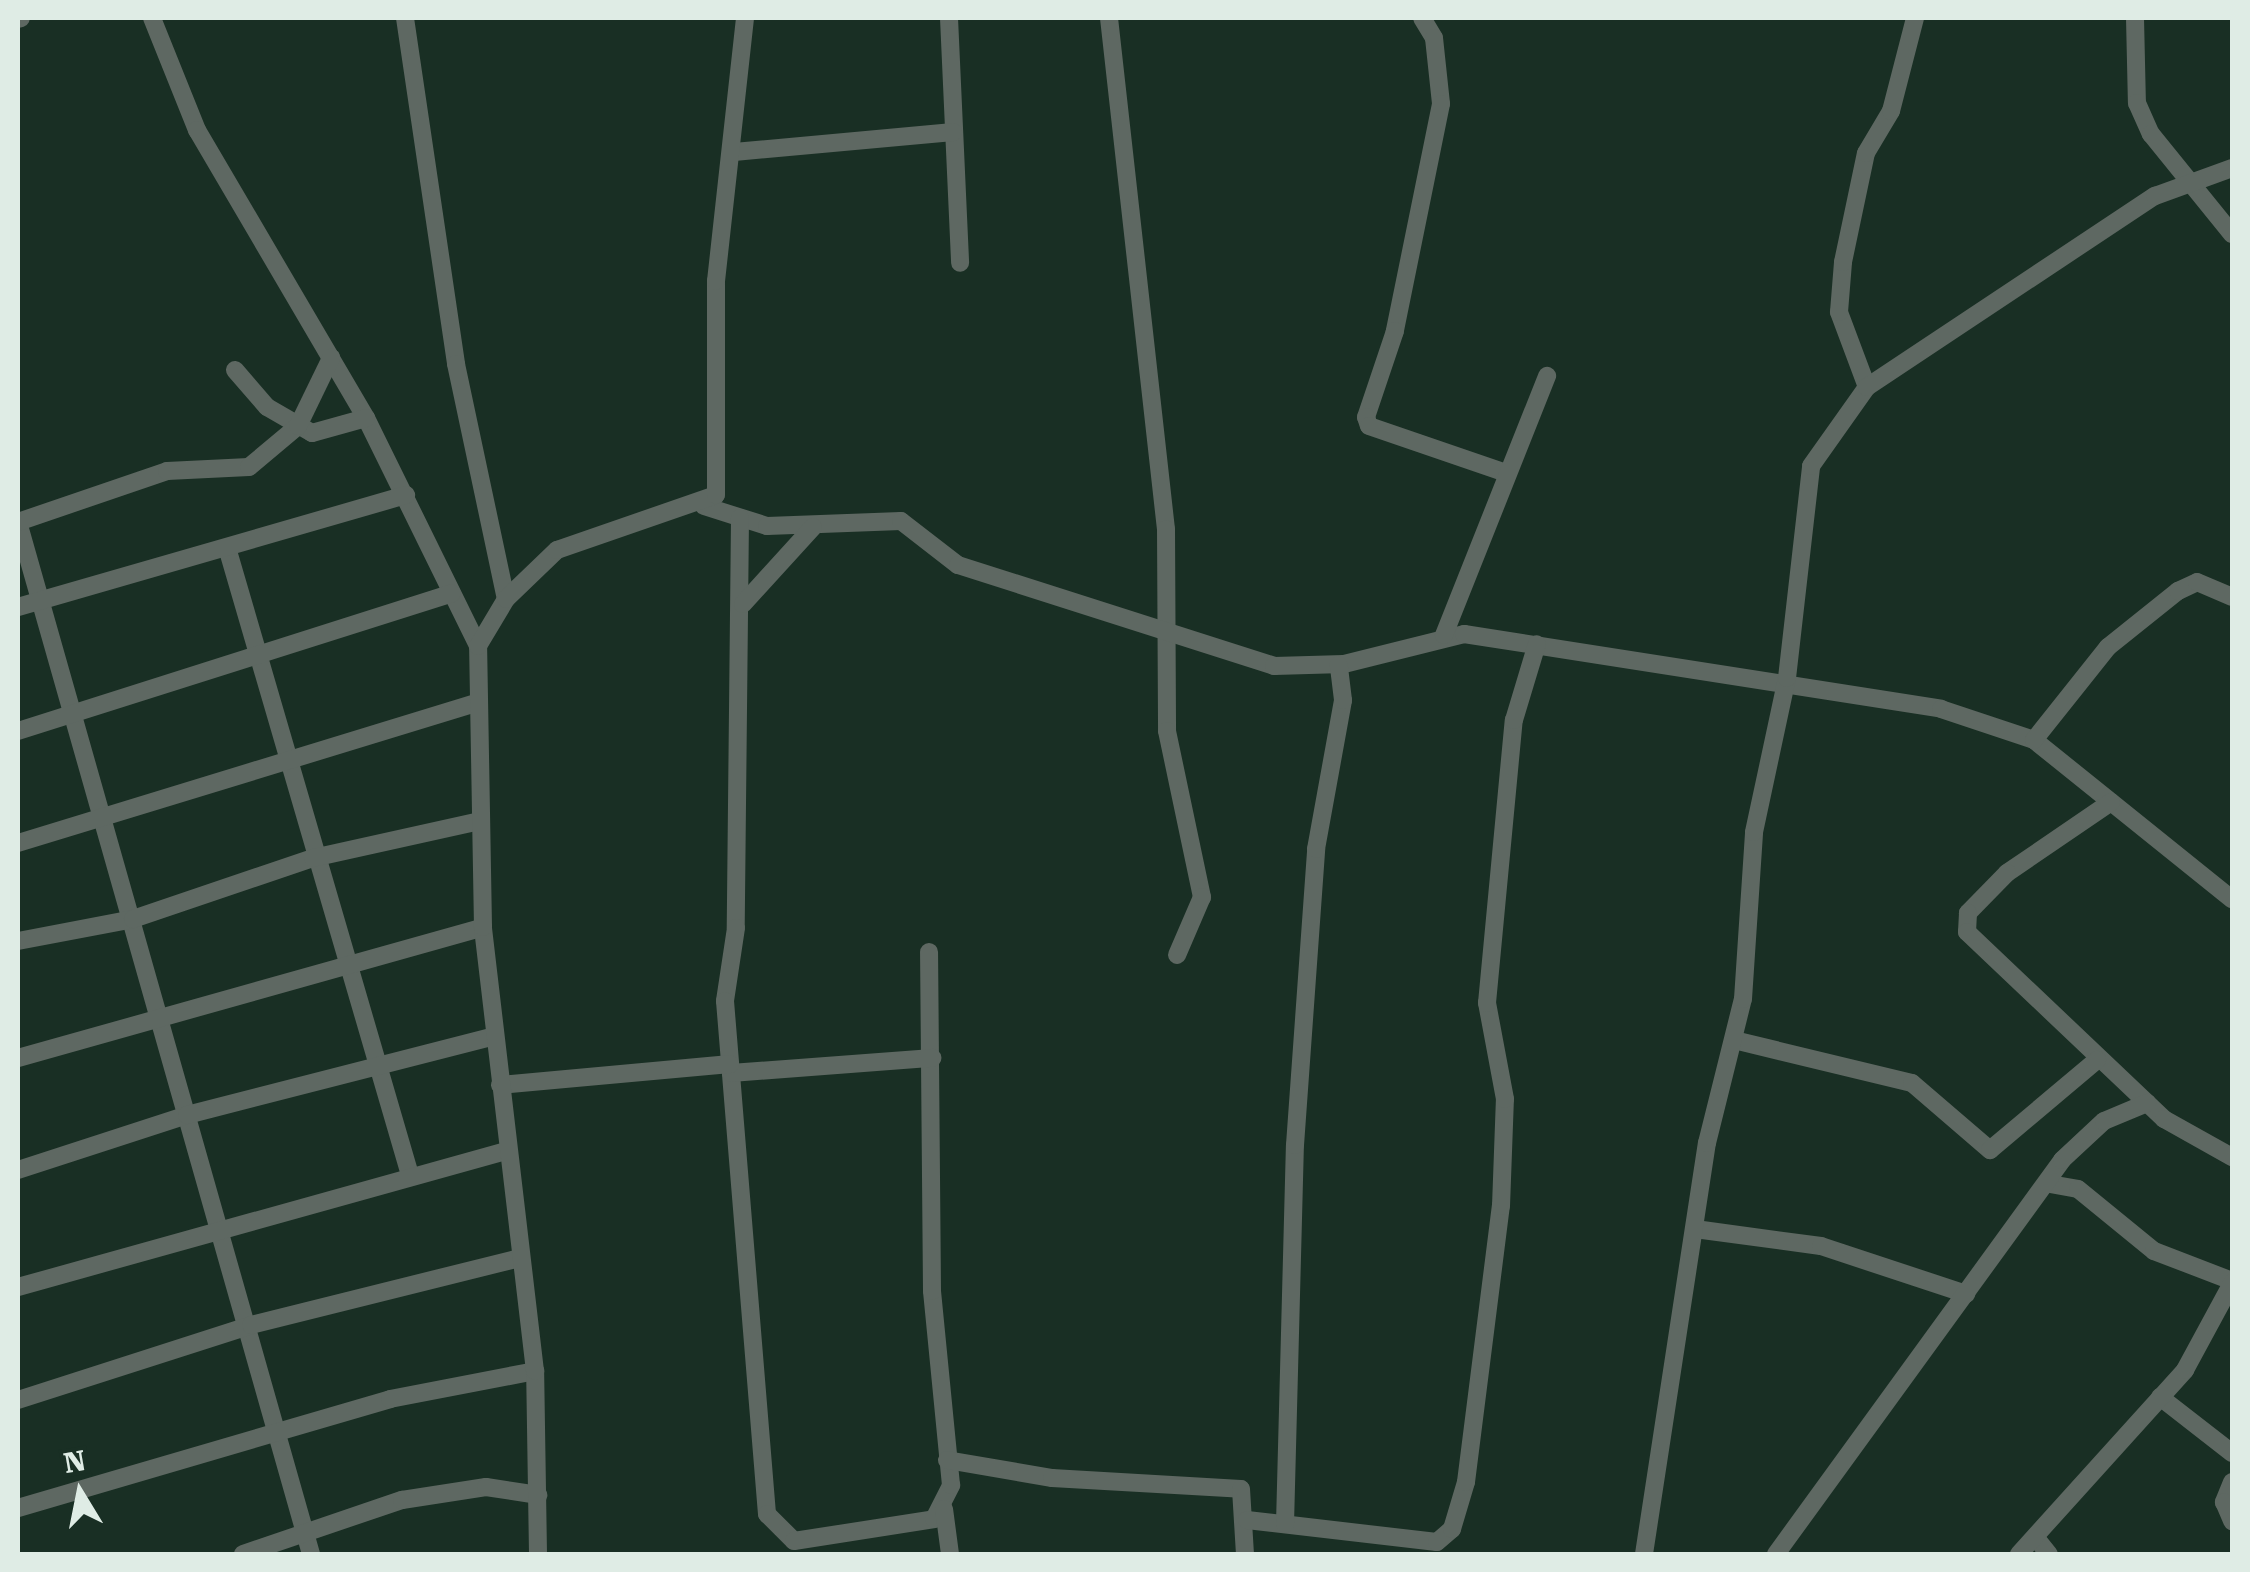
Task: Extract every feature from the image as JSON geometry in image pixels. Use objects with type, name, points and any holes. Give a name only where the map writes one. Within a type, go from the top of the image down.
[{"type":"street","points":[[152,18],[197,130],[366,418],[478,646],[484,927],[515,1259],[535,1371],[538,1554]]},
{"type":"street","points":[[404,18],[456,364],[506,598]]},
{"type":"street","points":[[478,646],[506,598],[557,550],[704,506],[716,495],[720,454],[713,321],[734,152],[745,18]]},
{"type":"street","points":[[949,18],[960,262]]},
{"type":"street","points":[[1109,18],[1171,638],[1167,731],[1202,897],[1177,955]]},
{"type":"street","points":[[1422,18],[1434,38],[1440,104],[1395,331],[1366,417],[1368,426],[1506,473]]},
{"type":"street","points":[[1867,387],[1839,312],[1843,262],[1866,152],[1891,111],[1915,18]]},
{"type":"street","points":[[2135,18],[2137,103],[2168,158],[2196,178],[2232,234]]},
{"type":"street","points":[[734,152],[952,132]]},
{"type":"street","points":[[1644,1554],[1695,1229],[1734,1040],[1754,832],[1787,678],[1811,466],[1867,387],[2155,196],[2232,168]]},
{"type":"street","points":[[311,1554],[251,1325],[158,1021],[133,919],[72,718],[46,603],[18,522],[167,471],[249,467],[298,426],[331,358]]},
{"type":"street","points":[[235,370],[298,426],[328,433],[366,418]]},
{"type":"street","points":[[1444,635],[1547,376]]},
{"type":"street","points":[[18,607],[46,603],[228,551],[406,496]]},
{"type":"street","points":[[704,506],[740,518],[813,527],[901,520],[958,566],[1171,638],[1274,666],[1338,664],[1444,635],[1787,678],[1941,709],[2034,740],[2232,899]]},
{"type":"street","points":[[740,518],[742,604],[731,1068],[767,1514],[794,1541],[918,1524],[944,1510]]},
{"type":"street","points":[[742,604],[813,527]]},
{"type":"street","points":[[228,551],[293,754],[313,858],[380,1062],[383,1101],[410,1175]]},
{"type":"street","points":[[2034,740],[2108,647],[2178,591],[2197,582],[2232,597]]},
{"type":"street","points":[[18,731],[72,718],[260,652],[452,593]]},
{"type":"street","points":[[1247,1520],[1437,1542],[1452,1529],[1466,1482],[1501,1206],[1505,1099],[1487,1004],[1514,720],[1537,644]]},
{"type":"street","points":[[1285,1524],[1295,1145],[1316,849],[1343,700],[1338,664]]},
{"type":"street","points":[[18,844],[293,754],[477,703]]},
{"type":"street","points":[[2110,802],[2007,873],[1966,921],[1972,942],[2147,1103],[2232,1157]]},
{"type":"street","points":[[18,941],[133,919],[313,858],[480,820]]},
{"type":"street","points":[[18,1058],[484,927]]},
{"type":"street","points":[[929,952],[932,1291],[947,1460],[944,1510],[950,1554]]},
{"type":"street","points":[[18,1170],[187,1115],[380,1062],[494,1036]]},
{"type":"street","points":[[1734,1040],[1912,1083],[1990,1150],[2097,1060]]},
{"type":"street","points":[[500,1085],[932,1058]]},
{"type":"street","points":[[1776,1554],[2083,1136],[2147,1103]]},
{"type":"street","points":[[18,1287],[219,1226],[506,1151]]},
{"type":"street","points":[[2019,1554],[2160,1398],[2232,1282],[2154,1252],[2078,1189],[2050,1184]]},
{"type":"street","points":[[1695,1229],[1821,1246],[1966,1294]]},
{"type":"street","points":[[18,1400],[251,1325],[515,1259]]},
{"type":"street","points":[[18,1508],[278,1430],[535,1371]]},
{"type":"street","points":[[2160,1398],[2232,1454]]},
{"type":"street","points":[[947,1460],[1052,1478],[1241,1489],[1247,1520],[1245,1554]]},
{"type":"street","points":[[2232,1482],[2224,1502],[2232,1520]]},
{"type":"street","points":[[243,1554],[402,1500],[486,1487],[538,1495]]},
{"type":"street","points":[[2035,1537],[2049,1554]]}]
